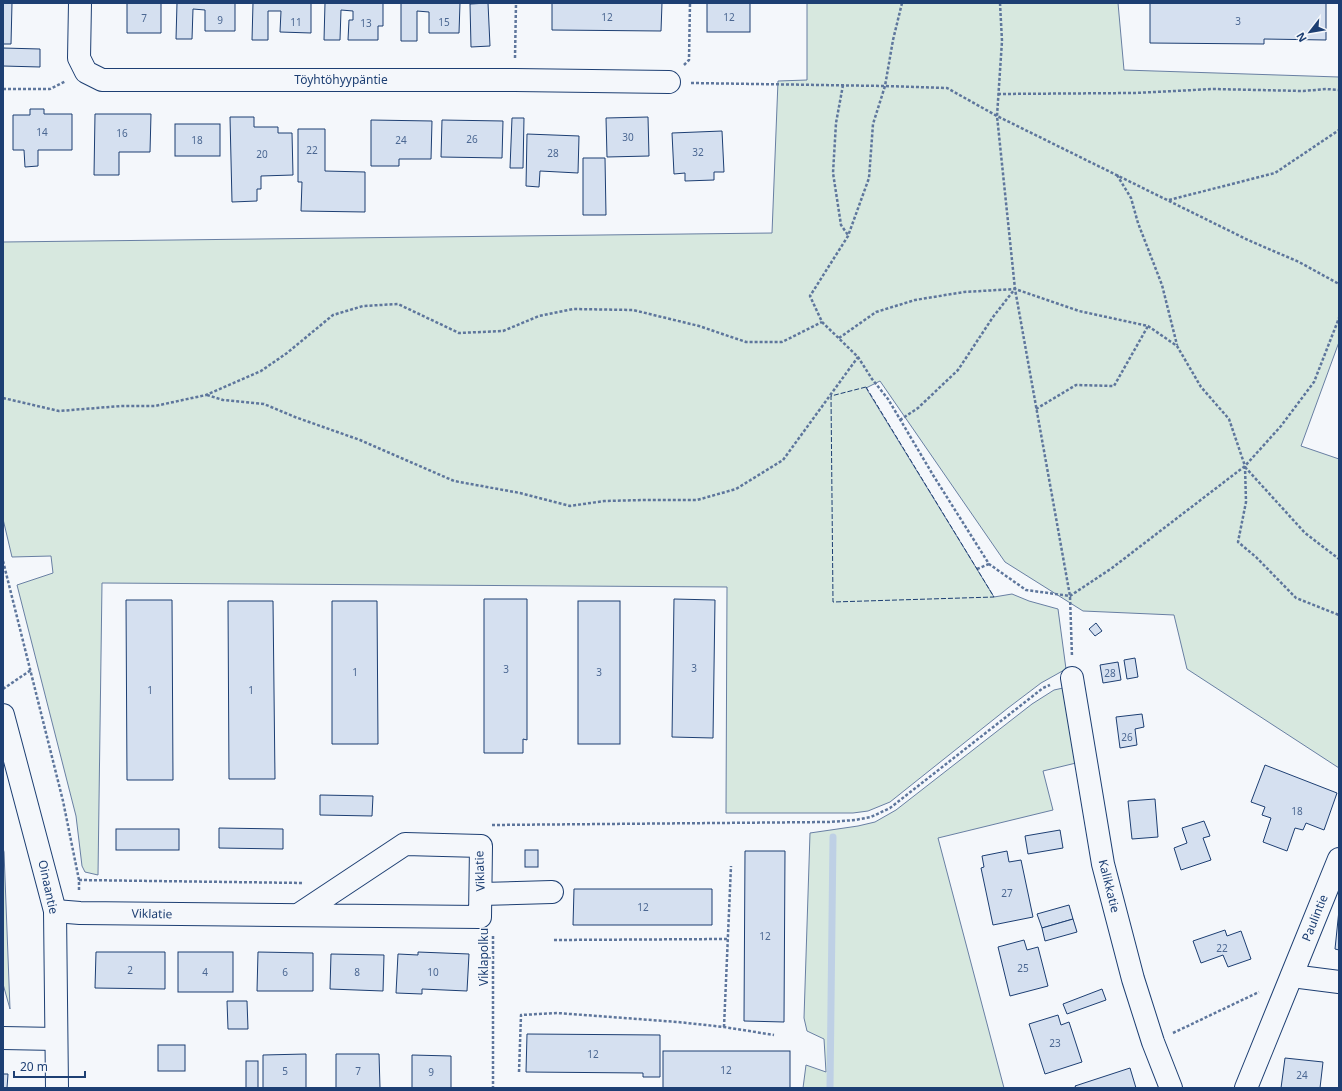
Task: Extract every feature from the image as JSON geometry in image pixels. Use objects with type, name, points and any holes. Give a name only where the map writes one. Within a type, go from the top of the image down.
[{"type":"street","points":[[80,3],[79,58],[86,72]]},
{"type":"street","name":"Töyhtöhyypäntie","points":[[86,72],[102,80],[515,80],[669,82]]},
{"type":"street","name":"Kalikkatie","points":[[1072,678],[1103,864],[1133,979],[1153,1042],[1171,1088]]},
{"type":"street","name":"Oinaantie","points":[[3,715],[54,911],[57,1088]]},
{"type":"street","name":"Viklatie","points":[[54,911],[80,913],[480,917],[481,846],[405,844],[298,915]]},
{"type":"street","name":"Paulintie","points":[[1246,1088],[1339,859]]},
{"type":"street","points":[[481,894],[552,892]]},
{"type":"street","points":[[1292,976],[1339,982]]},
{"type":"street","points":[[3,1038],[56,1038]]},
{"type":"path","points":[[515,80],[516,3]]},
{"type":"path","points":[[689,60],[690,3]]},
{"type":"path","points":[[902,3],[893,40],[885,86],[873,124],[869,178],[848,236],[810,296],[822,322],[858,357],[872,379],[888,399],[900,421],[989,564],[1026,590],[1070,596],[1112,568],[1244,466],[1281,426],[1314,382],[1339,318]]},
{"type":"path","points":[[485,826],[829,822],[871,817],[890,808],[1043,688],[1056,682],[1072,678],[1070,596],[1015,289],[997,116],[1002,41],[1000,3]]},
{"type":"path","points":[[3,89],[50,89],[86,72]]},
{"type":"path","points":[[669,82],[947,88],[997,116],[1248,240],[1299,262],[1339,284]]},
{"type":"path","points":[[843,85],[836,123],[833,173],[840,225],[848,236]]},
{"type":"path","points":[[998,94],[1135,93],[1213,89],[1303,91],[1326,89],[1339,90]]},
{"type":"path","points":[[1169,200],[1275,173],[1339,130]]},
{"type":"path","points":[[1116,174],[1131,198],[1138,223],[1162,285],[1177,346],[1201,386],[1229,419],[1244,466],[1246,502],[1238,542],[1256,557],[1296,598],[1339,615]]},
{"type":"path","points":[[900,421],[918,408],[958,370],[993,317],[1015,289]]},
{"type":"path","points":[[839,339],[876,312],[915,300],[964,292],[1015,289],[1079,311],[1148,326],[1177,346]]},
{"type":"path","points":[[3,398],[59,411],[121,406],[155,406],[206,395],[261,371],[287,354],[333,315],[363,306],[398,304],[459,333],[503,331],[539,316],[573,309],[633,310],[699,326],[746,342],[782,342],[822,322]]},
{"type":"path","points":[[1036,409],[1076,385],[1114,386],[1148,326]]},
{"type":"path","points":[[206,395],[223,400],[264,404],[295,417],[360,440],[454,481],[520,493],[570,506],[604,501],[696,500],[736,489],[783,460],[858,357]]},
{"type":"path","points":[[1244,466],[1305,532],[1339,559]]},
{"type":"path","points":[[3,561],[64,802],[79,880],[80,913]]},
{"type":"path","points":[[977,569],[989,564]]},
{"type":"path","points":[[3,688],[31,670]]},
{"type":"path","points":[[724,1027],[731,866]]},
{"type":"path","points":[[79,880],[306,883]]},
{"type":"path","name":"Viklapolku","points":[[493,932],[493,1088]]},
{"type":"path","points":[[554,940],[728,939]]},
{"type":"path","points":[[1153,1042],[1292,976]]},
{"type":"path","points":[[519,1072],[521,1015],[557,1013],[678,1022],[724,1027],[774,1035]]},
{"type":"shaded area","points":[[807,3],[1118,3],[1124,70],[1339,77],[1339,342],[1301,446],[1339,459],[1339,768],[1187,669],[1174,615],[1083,611],[1005,562],[880,381],[866,388],[994,597],[1012,594],[1029,601],[1058,609],[1066,669],[1041,683],[890,802],[868,811],[853,813],[726,813],[727,587],[102,583],[98,875],[85,872],[82,866],[76,816],[17,585],[53,573],[51,556],[12,557],[3,519],[3,242],[772,233],[778,81],[807,80]]},
{"type":"shaded area","points":[[1063,688],[1067,690],[1076,763],[1043,771],[1053,810],[938,838],[1004,1088],[803,1088],[806,1065],[826,1072],[824,1039],[807,1031],[804,1018],[810,833],[875,822],[896,810],[1032,704],[1054,690]]},
{"type":"shaded area","points":[[3,848],[4,852],[10,1009],[3,984]]},
{"type":"building","points":[[3,3],[12,3],[11,44],[3,44]]},
{"type":"building","points":[[127,3],[161,3],[161,33],[127,33]]},
{"type":"building","points":[[177,3],[235,3],[235,31],[205,31],[205,10],[193,9],[192,39],[176,39]]},
{"type":"building","points":[[253,3],[311,3],[311,33],[280,32],[281,11],[268,11],[268,40],[252,40]]},
{"type":"building","points":[[325,3],[383,3],[383,26],[378,26],[378,40],[348,40],[349,20],[353,20],[353,11],[341,10],[340,40],[324,40]]},
{"type":"building","points":[[401,3],[460,3],[459,33],[429,33],[429,12],[417,11],[417,41],[401,41]]},
{"type":"building","points":[[488,3],[490,46],[471,47],[470,4]]},
{"type":"building","points":[[552,3],[662,3],[661,31],[552,30]]},
{"type":"building","points":[[707,3],[750,3],[750,32],[707,32]]},
{"type":"building","points":[[1150,3],[1326,3],[1326,40],[1264,39],[1264,44],[1150,43]]},
{"type":"building","points":[[3,48],[40,49],[40,67],[3,66]]},
{"type":"building","points":[[30,109],[44,109],[44,114],[72,114],[72,150],[38,150],[38,166],[25,167],[24,150],[13,150],[13,115],[30,115]]},
{"type":"building","points":[[95,114],[151,114],[150,152],[119,152],[119,175],[94,175]]},
{"type":"building","points":[[230,117],[254,117],[254,127],[278,127],[278,133],[292,133],[293,175],[261,176],[261,189],[257,189],[257,201],[232,202]]},
{"type":"building","points":[[648,117],[649,156],[607,157],[606,118]]},
{"type":"building","points":[[512,118],[524,118],[523,168],[510,168]]},
{"type":"building","points":[[371,120],[432,121],[431,159],[399,159],[399,166],[371,166]]},
{"type":"building","points":[[442,120],[503,121],[502,158],[441,157]]},
{"type":"building","points":[[175,124],[220,124],[220,156],[175,156]]},
{"type":"building","points":[[298,129],[325,129],[325,171],[365,172],[365,212],[301,211],[302,182],[298,182]]},
{"type":"building","points":[[722,131],[724,172],[714,172],[714,180],[685,181],[685,173],[674,174],[672,133]]},
{"type":"building","points":[[527,134],[579,136],[578,173],[540,171],[539,187],[526,186]]},
{"type":"building","points":[[583,158],[605,158],[606,215],[583,215]]},
{"type":"building","points":[[484,599],[527,599],[527,740],[523,739],[523,753],[484,753]]},
{"type":"building","points":[[674,599],[715,600],[713,738],[672,737]]},
{"type":"building","points":[[126,600],[172,600],[173,780],[127,780]]},
{"type":"building","points":[[228,601],[273,601],[275,779],[229,779]]},
{"type":"building","points":[[332,601],[377,601],[378,744],[332,744]]},
{"type":"building","points":[[578,601],[620,601],[620,744],[578,744]]},
{"type":"building","points":[[1096,623],[1102,631],[1095,636],[1089,629]]},
{"type":"building","points":[[1135,658],[1138,677],[1127,679],[1124,660]]},
{"type":"building","points":[[1118,662],[1121,680],[1103,683],[1100,665]]},
{"type":"building","points":[[1142,714],[1144,727],[1135,729],[1137,745],[1120,748],[1116,717]]},
{"type":"building","points":[[1265,765],[1337,793],[1324,830],[1306,823],[1303,830],[1295,828],[1287,851],[1263,842],[1271,818],[1262,815],[1265,807],[1251,802]]},
{"type":"building","points":[[320,795],[373,796],[372,816],[320,815]]},
{"type":"building","points":[[1155,799],[1158,837],[1132,839],[1128,801]]},
{"type":"building","points":[[1204,821],[1210,836],[1203,838],[1211,860],[1181,870],[1174,848],[1187,843],[1182,828]]},
{"type":"building","points":[[219,828],[283,829],[283,849],[219,848]]},
{"type":"building","points":[[116,829],[179,829],[179,850],[116,850]]},
{"type":"building","points":[[1060,830],[1063,848],[1028,854],[1025,836]]},
{"type":"building","points":[[525,850],[538,850],[538,867],[525,867]]},
{"type":"building","points":[[745,851],[785,851],[784,1022],[744,1021]]},
{"type":"building","points":[[1007,851],[1009,862],[1021,860],[1033,917],[993,925],[981,868],[984,867],[982,856]]},
{"type":"building","points":[[574,889],[712,889],[712,925],[573,925]]},
{"type":"building","points":[[1069,905],[1073,919],[1042,928],[1037,914]]},
{"type":"building","points":[[1339,910],[1339,950],[1335,949]]},
{"type":"building","points":[[1073,919],[1077,932],[1045,941],[1042,928]]},
{"type":"building","points":[[1225,930],[1227,936],[1241,931],[1251,959],[1228,967],[1223,955],[1201,963],[1193,941]]},
{"type":"building","points":[[1024,940],[1027,950],[1038,947],[1048,986],[1010,996],[998,947]]},
{"type":"building","points":[[96,952],[165,952],[165,989],[95,988]]},
{"type":"building","points":[[178,952],[233,952],[233,992],[178,992]]},
{"type":"building","points":[[258,952],[313,953],[313,991],[257,991]]},
{"type":"building","points":[[418,952],[469,954],[467,991],[422,989],[422,994],[396,993],[398,954],[418,955]]},
{"type":"building","points":[[331,954],[384,955],[383,991],[330,989]]},
{"type":"building","points":[[1102,989],[1106,1000],[1067,1014],[1063,1004]]},
{"type":"building","points":[[227,1001],[247,1001],[248,1029],[228,1029]]},
{"type":"building","points":[[1058,1015],[1061,1025],[1069,1022],[1082,1062],[1045,1074],[1029,1024]]},
{"type":"building","points":[[527,1034],[660,1035],[660,1077],[643,1077],[643,1073],[526,1072]]},
{"type":"building","points":[[158,1045],[185,1045],[185,1071],[158,1071]]},
{"type":"building","points":[[663,1051],[790,1051],[790,1088],[663,1088]]},
{"type":"building","points":[[306,1054],[306,1088],[263,1088],[263,1055]]},
{"type":"building","points":[[336,1054],[379,1054],[380,1088],[336,1088]]},
{"type":"building","points":[[412,1055],[451,1056],[451,1088],[412,1088]]},
{"type":"building","points":[[1285,1058],[1323,1062],[1320,1088],[1281,1088]]},
{"type":"building","points":[[246,1061],[258,1061],[258,1088],[246,1088]]},
{"type":"building","points":[[1130,1068],[1136,1088],[1076,1088],[1075,1086]]},
{"type":"building","points":[[3,1074],[8,1074],[7,1088],[3,1088]]},
{"type":"waterway","points":[[830,1088],[833,837]]},
{"type":"fence","points":[[866,387],[977,569],[994,597],[833,602],[831,396],[866,387]]}]
